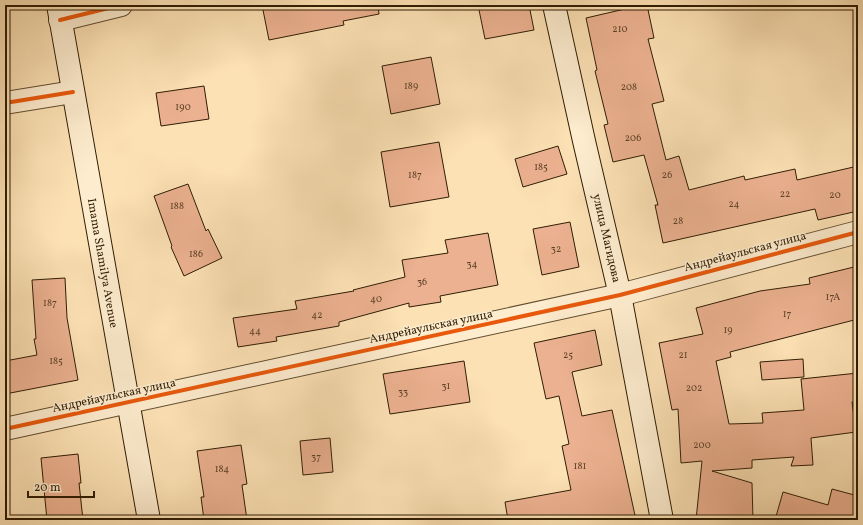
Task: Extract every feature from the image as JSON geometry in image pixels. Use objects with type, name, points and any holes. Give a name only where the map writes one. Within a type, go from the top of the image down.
[{"type":"main road","points":[[59,12],[121,5]]},
{"type":"main road","name":"улица Магидова","points":[[554,5],[582,134],[620,295],[662,520]]},
{"type":"main road","name":"Imama Shamilya Avenue","points":[[59,12],[149,520]]},
{"type":"main road","points":[[5,103],[73,92]]},
{"type":"main road","name":"Андрейаульская улица","points":[[5,429],[620,295],[858,232]]},
{"type":"building","points":[[262,5],[378,5],[379,14],[343,21],[344,25],[269,40]]},
{"type":"building","points":[[478,5],[529,5],[534,30],[485,39]]},
{"type":"building","points":[[647,5],[654,38],[648,39],[664,101],[652,104],[666,160],[679,156],[689,190],[744,176],[745,180],[795,169],[797,180],[858,166],[858,211],[818,220],[815,209],[663,243],[655,205],[658,205],[644,155],[613,162],[604,125],[608,124],[595,71],[597,70],[586,18]]},
{"type":"building","points":[[431,57],[440,104],[391,114],[382,66]]},
{"type":"building","points":[[204,86],[209,119],[161,126],[156,93]]},
{"type":"building","points":[[439,142],[449,197],[390,207],[381,152]]},
{"type":"building","points":[[558,146],[567,174],[523,187],[515,159]]},
{"type":"building","points":[[188,184],[206,231],[208,229],[222,258],[184,276],[171,247],[172,246],[154,196]]},
{"type":"building","points":[[570,222],[579,267],[542,275],[533,229]]},
{"type":"building","points":[[488,233],[498,285],[440,296],[441,302],[409,307],[409,303],[339,322],[339,326],[276,337],[277,341],[238,347],[233,318],[297,309],[295,301],[354,291],[353,290],[405,277],[402,260],[448,253],[445,240]]},
{"type":"building","points":[[858,266],[858,319],[730,352],[731,357],[716,361],[729,424],[763,423],[762,413],[804,410],[801,379],[858,373],[858,402],[852,402],[856,432],[811,438],[813,465],[791,466],[794,457],[752,460],[752,468],[712,471],[752,483],[753,520],[696,520],[702,461],[681,463],[678,409],[672,410],[659,343],[703,334],[696,308],[760,291],[810,284],[809,278]]},
{"type":"building","points":[[65,278],[67,318],[78,380],[5,394],[5,361],[37,355],[34,339],[36,339],[32,280]]},
{"type":"building","points":[[595,330],[602,365],[572,372],[582,416],[612,410],[636,520],[508,520],[505,502],[571,490],[562,446],[569,444],[559,396],[546,399],[534,343]]},
{"type":"building","points":[[803,359],[804,377],[762,380],[760,362]]},
{"type":"building","points":[[464,361],[470,402],[390,414],[383,374]]},
{"type":"building","points":[[330,438],[333,472],[303,475],[300,441]]},
{"type":"building","points":[[241,445],[247,484],[242,485],[247,520],[204,520],[201,497],[204,497],[197,451]]},
{"type":"building","points":[[78,454],[83,520],[47,520],[41,458]]},
{"type":"building","points":[[832,489],[858,496],[858,520],[775,520],[783,492],[828,505]]},
{"type":"cycle path","points":[[60,20],[121,5]]},
{"type":"cycle path","points":[[5,103],[73,92]]},
{"type":"cycle path","points":[[5,429],[620,295],[858,232]]}]
